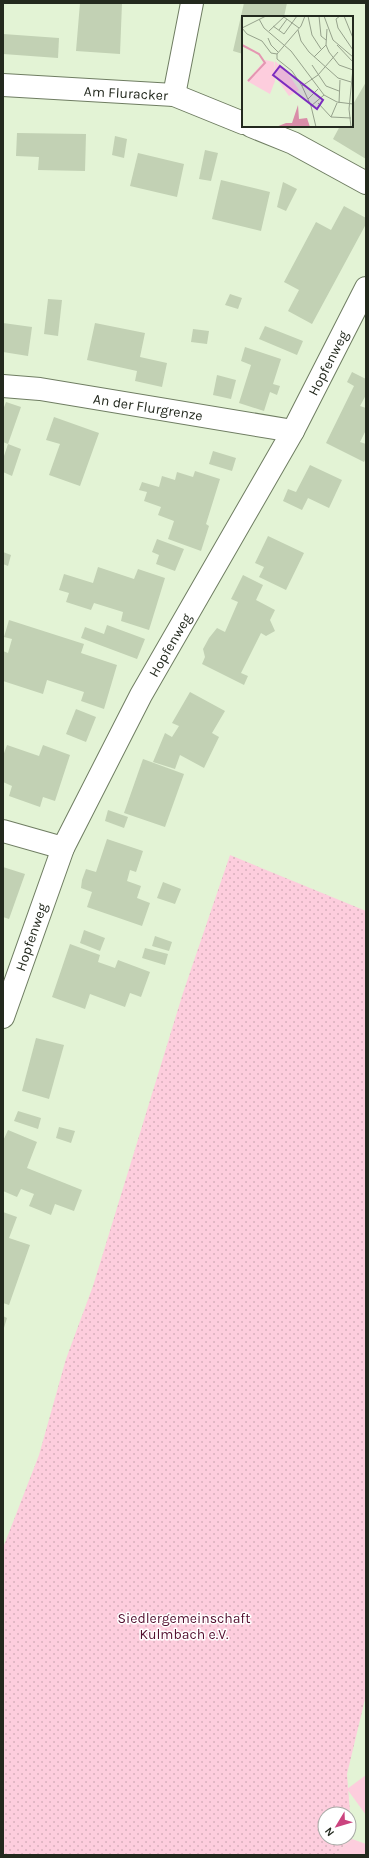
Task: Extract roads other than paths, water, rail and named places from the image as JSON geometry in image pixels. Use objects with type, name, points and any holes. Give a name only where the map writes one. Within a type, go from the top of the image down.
[{"type":"street","points":[[174,95],[192,3]]},
{"type":"street","name":"Am Fluracker","points":[[3,85],[174,95],[242,123]]},
{"type":"street","points":[[253,127],[293,143],[366,184]]},
{"type":"street","name":"Hopfenweg","points":[[3,1017],[63,848],[141,695],[293,431],[366,288]]},
{"type":"street","name":"An der Flurgrenze","points":[[3,386],[40,389],[293,431]]},
{"type":"street","points":[[3,830],[63,848]]},
{"type":"park label","name":"Siedlergemeinschaft Kulmbach e.V.","points":[[184,1626]]}]
